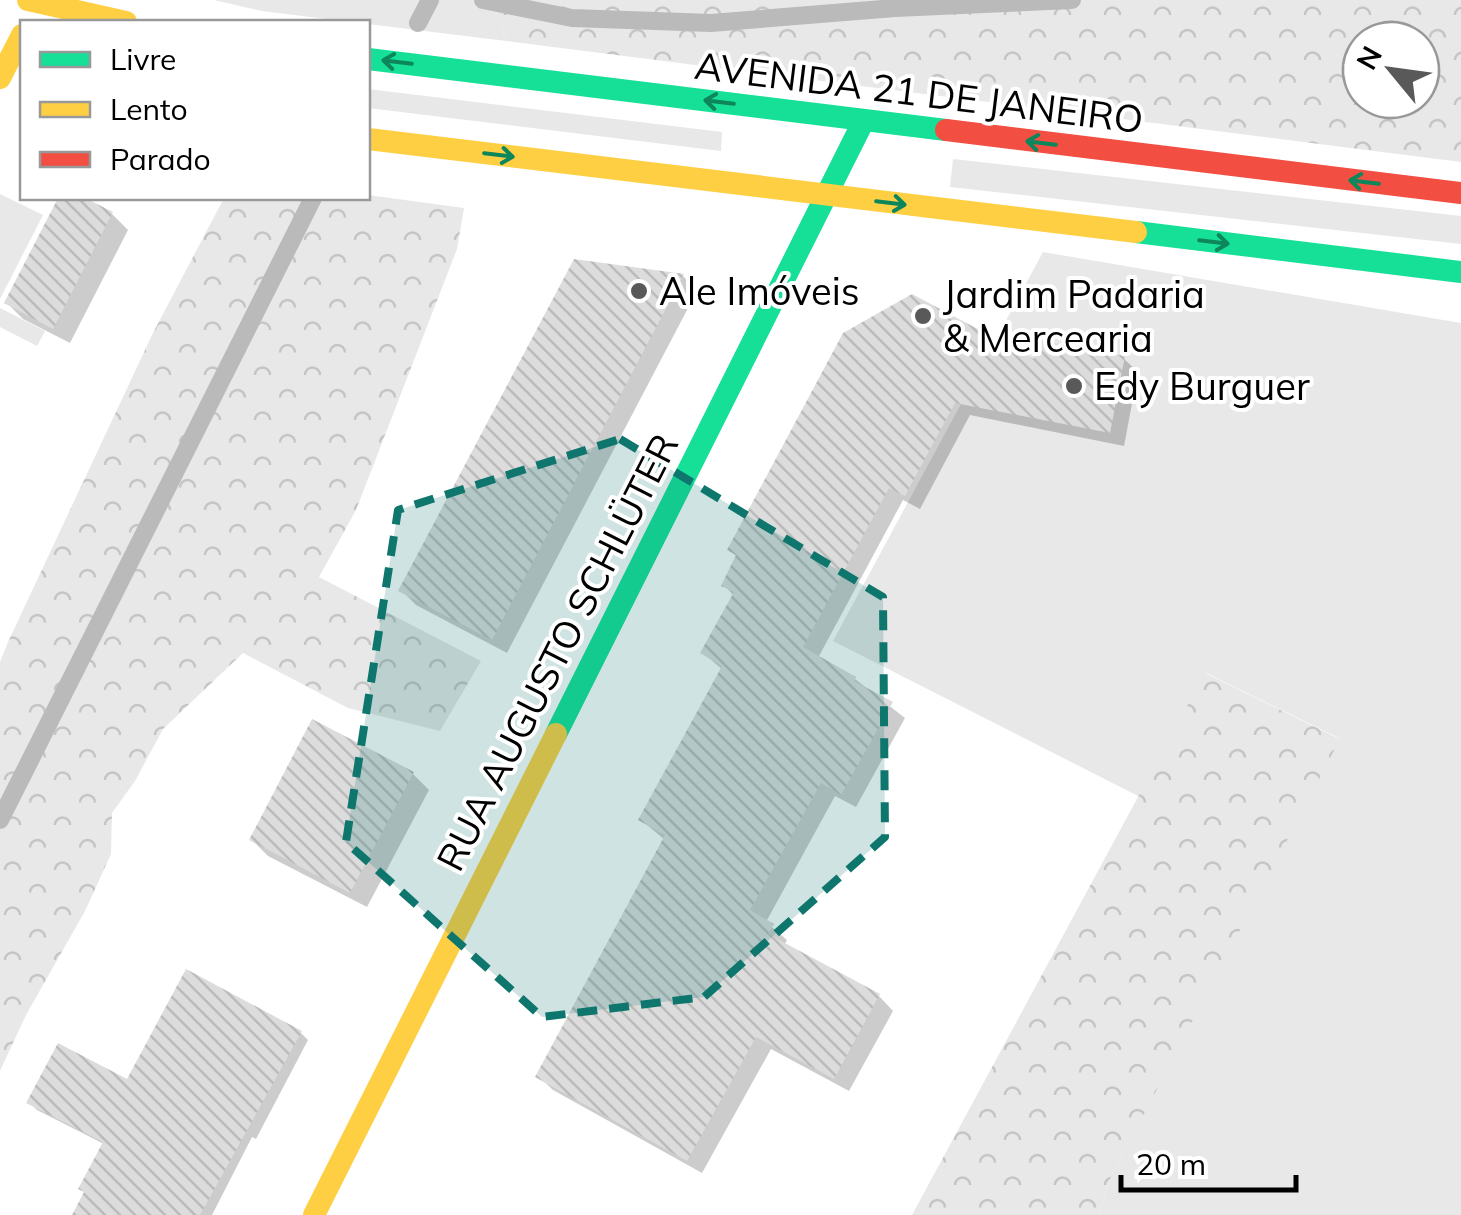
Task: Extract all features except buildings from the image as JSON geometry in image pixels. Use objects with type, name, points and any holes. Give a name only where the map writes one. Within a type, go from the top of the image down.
[{"type":"main road","points":[[32,9],[112,20]]},
{"type":"main road","points":[[0,79],[20,39]]},
{"type":"main road","name":"AVENIDA 21 DE JANEIRO","points":[[370,59],[1461,193]]},
{"type":"main road","name":"RUA AUGUSTO SCHLÜTER","points":[[314,1215],[863,122]]},
{"type":"main road","points":[[370,139],[1461,272]]},
{"type":"highlighted area","points":[[620,439],[883,597],[885,837],[704,997],[542,1017],[346,842],[398,510]]},
{"type":"green space","points":[[214,0],[492,0],[506,41],[370,24],[370,20],[262,11]]},
{"type":"green space","points":[[492,0],[1461,0],[1461,162],[506,41]]},
{"type":"green space","points":[[370,89],[722,132],[721,151],[370,108]]},
{"type":"green space","points":[[953,159],[1461,216],[1461,244],[950,187]]},
{"type":"green space","points":[[0,194],[43,215],[0,299]]},
{"type":"green space","points":[[370,195],[464,208],[457,249],[356,510],[319,577],[481,661],[440,731],[348,708],[243,653],[163,729],[135,781],[112,813],[111,854],[0,1071],[0,662],[153,333],[223,200],[370,200]]},
{"type":"green space","points":[[1043,252],[1461,323],[1461,1215],[1099,1215],[1110,1179],[1339,738],[1206,673],[1140,797],[833,641]]},
{"type":"green space","points":[[0,308],[45,331],[37,346],[0,327]]},
{"type":"green space","points":[[1205,673],[1340,739],[1110,1179],[1099,1215],[912,1215]]},
{"type":"waterway","points":[[418,23],[430,0]]},
{"type":"waterway","points":[[483,0],[572,18],[711,23],[895,8],[1072,0]]},
{"type":"waterway","points":[[0,820],[312,200]]},
{"type":"traffic: fast","points":[[370,59],[946,130]]},
{"type":"traffic: fast","points":[[556,734],[863,122]]},
{"type":"traffic: fast","points":[[1136,232],[1461,272]]},
{"type":"traffic: slow","points":[[28,0],[117,20]]},
{"type":"traffic: slow","points":[[0,78],[20,39]]},
{"type":"traffic: slow","points":[[370,139],[1136,232]]},
{"type":"traffic: slow","points":[[314,1215],[556,734]]},
{"type":"traffic: jam","points":[[946,130],[1461,193]]},
{"type":"place","name":"Ale Imóveis","points":[[639,291]]},
{"type":"place","name":"Jardim Padaria & Mercearia","points":[[923,316]]},
{"type":"place","name":"Edy Burguer","points":[[1074,386]]}]
